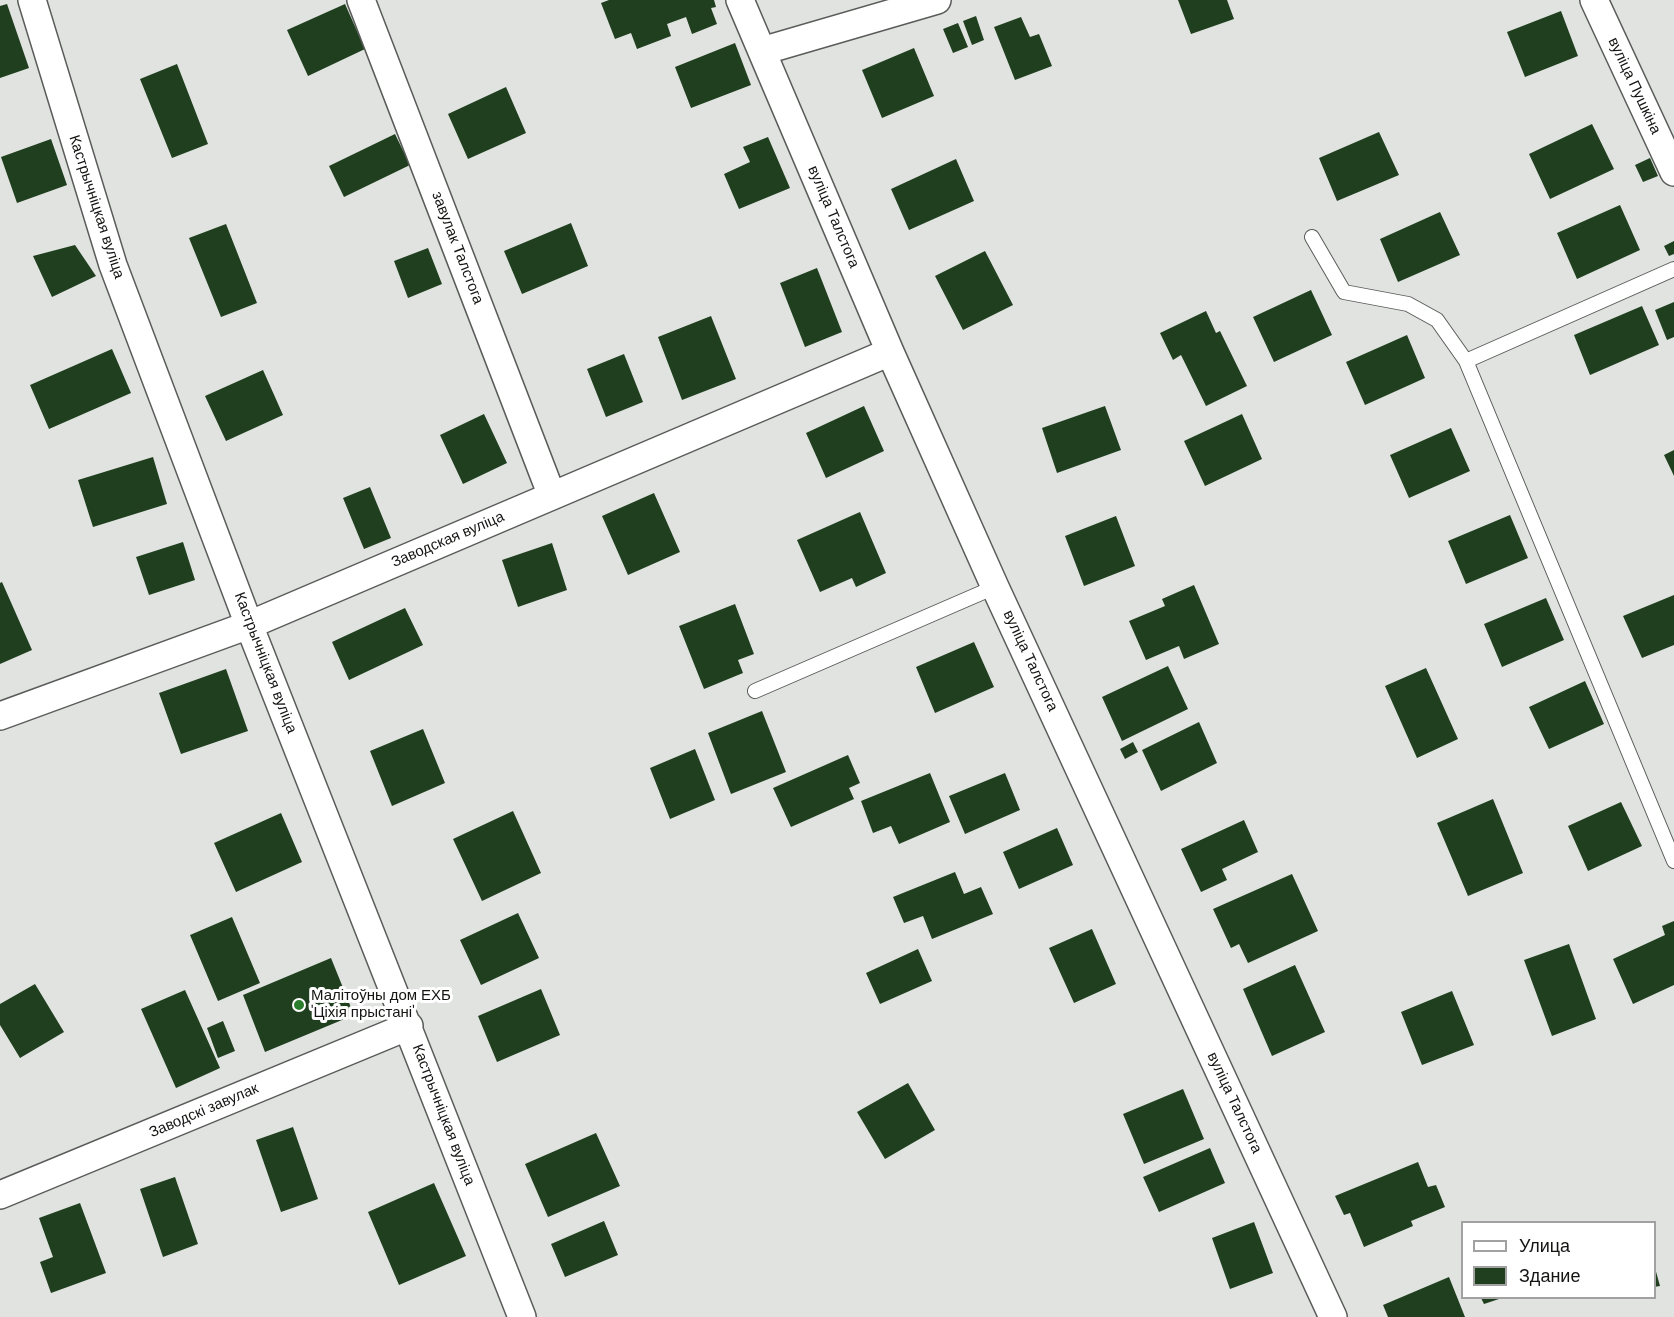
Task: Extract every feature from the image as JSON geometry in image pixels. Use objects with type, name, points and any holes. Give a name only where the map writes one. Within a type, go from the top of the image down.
[{"type":"street","name":"Кастрычніцкая вуліца","points":[[32,0],[112,265],[249,625],[522,1317]]},
{"type":"street","name":"завулак Талстога","points":[[362,0],[552,496]]},
{"type":"street","name":"вуліца Талстога","points":[[740,0],[890,352],[995,587],[1333,1317]]},
{"type":"street","points":[[762,51],[937,0]]},
{"type":"street","name":"вуліца Пушкіна","points":[[1594,0],[1674,172]]},
{"type":"street","name":"Заводская вуліца","points":[[0,716],[249,625],[890,352]]},
{"type":"street","name":"Заводскі завулак","points":[[0,1195],[409,1026]]},
{"type":"lane","points":[[1312,237],[1344,292],[1408,304],[1437,320],[1466,361],[1674,861]]},
{"type":"lane","points":[[1466,361],[1674,269]]},
{"type":"lane","points":[[755,691],[995,587]]},
{"type":"building","points":[[609,0],[714,0],[716,7],[711,8],[717,24],[692,34],[686,17],[667,24],[671,36],[637,49],[631,33],[615,39],[601,3]]},
{"type":"building","points":[[1178,0],[1227,0],[1234,19],[1191,34]]},
{"type":"building","points":[[7,4],[29,68],[0,78],[0,6]]},
{"type":"building","points":[[345,4],[365,49],[308,76],[287,30]]},
{"type":"building","points":[[1561,11],[1578,56],[1525,77],[1507,32]]},
{"type":"building","points":[[976,16],[984,40],[972,45],[963,21]]},
{"type":"building","points":[[1021,17],[1030,37],[1039,34],[1052,66],[1015,80],[994,27]]},
{"type":"building","points":[[958,23],[968,47],[953,53],[943,29]]},
{"type":"building","points":[[735,43],[751,85],[691,108],[675,67]]},
{"type":"building","points":[[914,48],[934,96],[882,118],[862,70]]},
{"type":"building","points":[[177,64],[208,144],[172,158],[140,79]]},
{"type":"building","points":[[506,87],[526,133],[468,159],[448,114]]},
{"type":"building","points":[[1592,124],[1614,169],[1550,199],[1529,154]]},
{"type":"building","points":[[1379,132],[1399,175],[1337,201],[1319,158]]},
{"type":"building","points":[[395,134],[410,165],[344,197],[329,166]]},
{"type":"building","points":[[768,137],[790,188],[739,209],[724,174],[750,162],[743,147]]},
{"type":"building","points":[[51,139],[67,185],[17,203],[1,157]]},
{"type":"building","points":[[1650,158],[1658,176],[1643,182],[1635,165]]},
{"type":"building","points":[[956,159],[974,201],[909,230],[891,189]]},
{"type":"building","points":[[1620,205],[1640,250],[1577,279],[1557,233]]},
{"type":"building","points":[[1440,212],[1460,255],[1398,282],[1380,239]]},
{"type":"building","points":[[571,223],[588,266],[522,294],[504,251]]},
{"type":"building","points":[[226,224],[257,303],[221,317],[189,238]]},
{"type":"building","points":[[1674,241],[1674,254],[1669,256],[1664,246]]},
{"type":"building","points":[[75,245],[96,276],[52,297],[33,256]]},
{"type":"building","points":[[428,248],[442,284],[408,298],[394,261]]},
{"type":"building","points":[[985,251],[1013,305],[963,330],[935,276]]},
{"type":"building","points":[[817,268],[842,332],[805,347],[780,283]]},
{"type":"building","points":[[1311,290],[1332,335],[1274,362],[1253,317]]},
{"type":"building","points":[[1674,302],[1674,337],[1667,340],[1655,310]]},
{"type":"building","points":[[1642,306],[1659,345],[1590,375],[1574,335]]},
{"type":"building","points":[[1206,311],[1216,333],[1220,331],[1247,386],[1206,406],[1181,355],[1173,360],[1160,333]]},
{"type":"building","points":[[711,316],[736,379],[682,400],[658,337]]},
{"type":"building","points":[[1407,335],[1425,378],[1365,405],[1346,362]]},
{"type":"building","points":[[112,349],[131,393],[49,429],[30,385]]},
{"type":"building","points":[[624,354],[643,402],[606,417],[587,369]]},
{"type":"building","points":[[263,370],[283,415],[226,441],[205,396]]},
{"type":"building","points":[[864,406],[884,451],[826,478],[806,433]]},
{"type":"building","points":[[1105,406],[1121,450],[1057,473],[1042,428]]},
{"type":"building","points":[[484,414],[507,463],[463,484],[440,435]]},
{"type":"building","points":[[1242,414],[1262,459],[1205,486],[1184,441]]},
{"type":"building","points":[[1451,428],[1470,471],[1409,498],[1390,455]]},
{"type":"building","points":[[1674,450],[1674,476],[1664,455]]},
{"type":"building","points":[[153,457],[167,504],[93,527],[78,480]]},
{"type":"building","points":[[370,487],[391,538],[364,549],[343,498]]},
{"type":"building","points":[[654,493],[680,552],[628,575],[602,516]]},
{"type":"building","points":[[860,512],[886,573],[856,587],[852,578],[820,592],[797,540]]},
{"type":"building","points":[[1510,515],[1528,558],[1466,584],[1448,541]]},
{"type":"building","points":[[1116,516],[1135,566],[1084,586],[1065,536]]},
{"type":"building","points":[[183,542],[195,580],[149,595],[136,557]]},
{"type":"building","points":[[552,543],[567,590],[518,607],[502,560]]},
{"type":"building","points":[[2,582],[32,650],[0,664],[0,583]]},
{"type":"building","points":[[1194,585],[1219,644],[1184,659],[1179,646],[1146,660],[1129,621],[1165,606],[1162,599]]},
{"type":"building","points":[[1674,595],[1674,645],[1642,658],[1623,616]]},
{"type":"building","points":[[1546,598],[1564,640],[1502,667],[1484,624]]},
{"type":"building","points":[[735,604],[754,654],[738,660],[743,673],[704,689],[679,626]]},
{"type":"building","points":[[405,608],[423,645],[349,680],[332,642]]},
{"type":"building","points":[[974,642],[994,687],[935,713],[916,667]]},
{"type":"building","points":[[1168,666],[1188,709],[1122,741],[1102,697]]},
{"type":"building","points":[[1426,668],[1458,739],[1417,758],[1385,686]]},
{"type":"building","points":[[226,669],[248,731],[181,754],[159,693]]},
{"type":"building","points":[[1585,681],[1604,724],[1549,749],[1529,707]]},
{"type":"building","points":[[762,711],[786,772],[731,794],[708,733]]},
{"type":"building","points":[[1199,722],[1217,763],[1161,791],[1142,750]]},
{"type":"building","points":[[423,729],[445,783],[392,806],[370,751]]},
{"type":"building","points":[[1133,742],[1138,752],[1125,759],[1120,749]]},
{"type":"building","points":[[695,749],[715,800],[670,819],[650,768]]},
{"type":"building","points":[[848,755],[860,783],[849,788],[854,799],[791,827],[773,788]]},
{"type":"building","points":[[930,773],[950,822],[899,844],[891,826],[873,833],[861,801]]},
{"type":"building","points":[[1005,773],[1020,810],[965,834],[949,796]]},
{"type":"building","points":[[1493,799],[1523,873],[1468,896],[1437,823]]},
{"type":"building","points":[[1621,802],[1642,846],[1588,871],[1568,826]]},
{"type":"building","points":[[513,811],[541,873],[482,901],[453,839]]},
{"type":"building","points":[[281,813],[302,862],[236,892],[214,843]]},
{"type":"building","points":[[1244,820],[1258,852],[1222,869],[1227,880],[1201,892],[1181,849]]},
{"type":"building","points":[[1057,828],[1073,865],[1019,889],[1003,852]]},
{"type":"building","points":[[955,872],[964,894],[981,887],[993,914],[932,939],[923,916],[904,923],[893,897]]},
{"type":"building","points":[[1292,874],[1318,931],[1248,963],[1239,944],[1231,948],[1213,909]]},
{"type":"building","points":[[518,913],[539,958],[481,985],[460,940]]},
{"type":"building","points":[[232,917],[260,983],[218,1001],[190,935]]},
{"type":"building","points":[[1674,921],[1674,985],[1633,1004],[1613,959],[1665,935],[1662,926]]},
{"type":"building","points":[[1092,929],[1116,984],[1074,1003],[1049,948]]},
{"type":"building","points":[[1569,944],[1596,1019],[1552,1036],[1524,960]]},
{"type":"building","points":[[918,949],[932,981],[880,1004],[866,973]]},
{"type":"building","name":"Малітоўны дом ЕХБ 'Ціхія прыстані'","points":[[331,958],[354,1015],[265,1052],[243,995]]},
{"type":"building","points":[[1295,965],[1325,1032],[1272,1056],[1243,989]]},
{"type":"building","points":[[35,984],[64,1032],[20,1058],[0,1025],[0,1004]]},
{"type":"building","points":[[541,989],[560,1035],[497,1062],[478,1016]]},
{"type":"building","points":[[185,990],[220,1068],[176,1088],[141,1009]]},
{"type":"building","points":[[1452,991],[1474,1045],[1422,1065],[1401,1012]]},
{"type":"building","points":[[223,1021],[235,1051],[218,1058],[207,1028]]},
{"type":"building","points":[[908,1083],[935,1130],[885,1159],[857,1112]]},
{"type":"building","points":[[1183,1089],[1204,1139],[1144,1164],[1123,1114]]},
{"type":"building","points":[[293,1127],[318,1199],[281,1212],[256,1140]]},
{"type":"building","points":[[596,1133],[620,1186],[548,1217],[525,1164]]},
{"type":"building","points":[[1210,1148],[1225,1183],[1159,1212],[1143,1177]]},
{"type":"building","points":[[1418,1162],[1428,1187],[1436,1185],[1445,1207],[1411,1221],[1413,1226],[1364,1247],[1350,1213],[1344,1215],[1335,1196]]},
{"type":"building","points":[[175,1177],[198,1244],[163,1257],[140,1189]]},
{"type":"building","points":[[434,1183],[466,1256],[399,1285],[368,1212]]},
{"type":"building","points":[[80,1203],[106,1273],[51,1293],[40,1262],[53,1257],[39,1218]]},
{"type":"building","points":[[604,1221],[618,1255],[565,1277],[551,1244]]},
{"type":"building","points":[[1254,1222],[1273,1273],[1230,1289],[1212,1238]]},
{"type":"building","points":[[1656,1272],[1660,1286],[1656,1287]]},
{"type":"building","points":[[1449,1277],[1465,1317],[1388,1317],[1383,1305]]},
{"type":"building","points":[[1482,1299],[1499,1299],[1484,1304]]},
{"type":"place","name":"Малітоўны дом ЕХБ 'Ціхія прыстані'","points":[[299,1005]]}]
